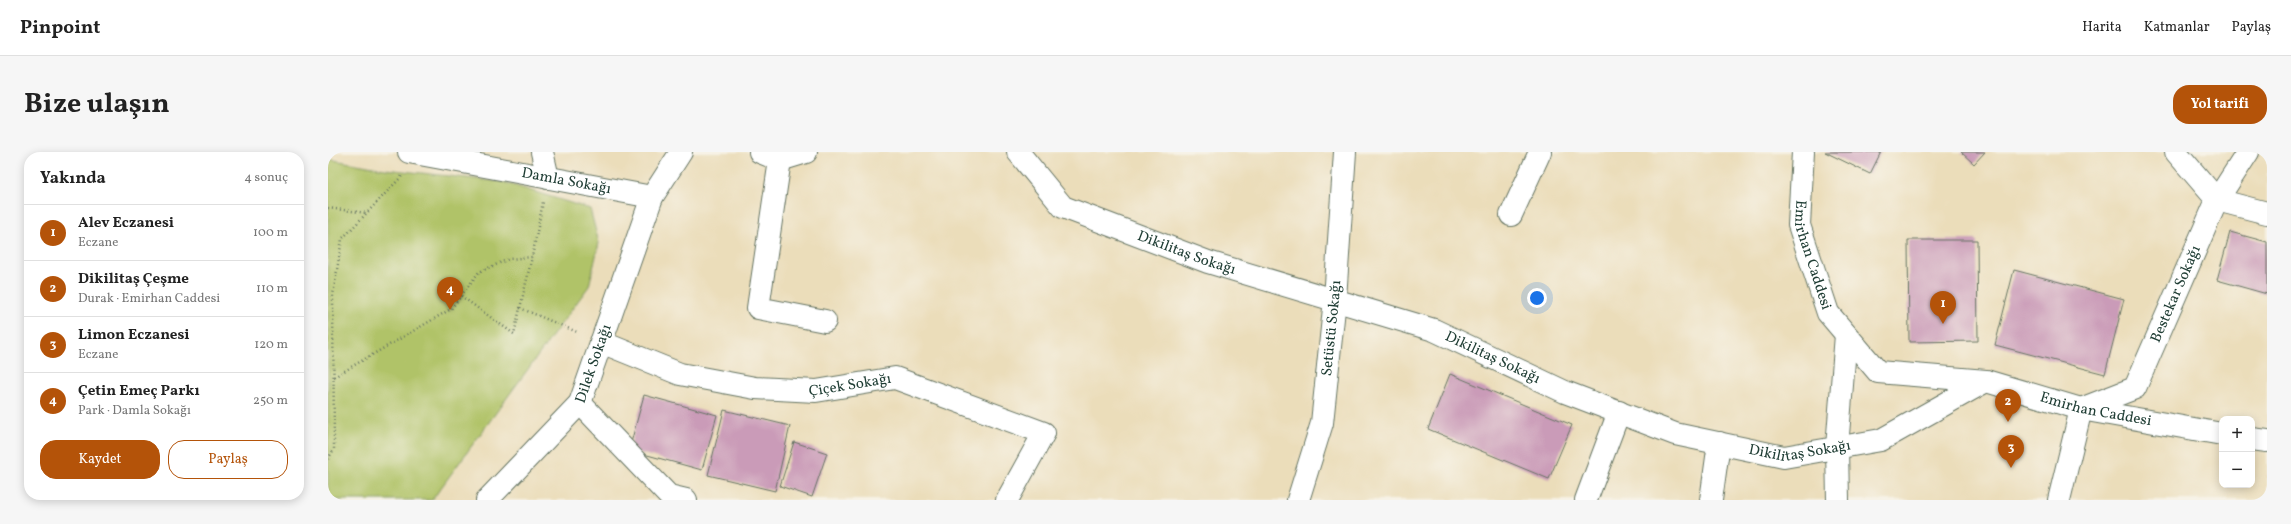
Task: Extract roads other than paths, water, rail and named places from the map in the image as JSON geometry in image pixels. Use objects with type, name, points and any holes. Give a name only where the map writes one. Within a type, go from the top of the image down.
[{"type":"street","points":[[542,152],[548,178]]},
{"type":"street","points":[[652,197],[681,152]]},
{"type":"street","points":[[806,152],[770,156],[758,308],[825,321]]},
{"type":"street","name":"Dikilitaş Sokağı","points":[[1018,152],[1063,207],[1208,262],[1434,330],[1565,392],[1675,434],[1784,457],[1881,440],[1986,381]]},
{"type":"street","name":"Setüstü Sokağı","points":[[1298,500],[1322,423],[1335,299],[1345,152]]},
{"type":"street","points":[[1511,215],[1540,152]]},
{"type":"street","name":"Emirhan Caddesi","points":[[1803,152],[1799,225],[1828,313],[1878,372],[1986,381],[2081,409],[2219,433]]},
{"type":"street","points":[[2176,152],[2217,200],[2267,213]]},
{"type":"street","name":"Bestekar Sokağı","points":[[2081,409],[2135,388],[2217,200],[2248,152]]},
{"type":"street","name":"Damla Sokağı","points":[[417,153],[652,197]]},
{"type":"street","name":"Dilek Sokağı","points":[[487,500],[580,403],[652,197]]},
{"type":"street","points":[[1838,500],[1837,447],[1846,335]]},
{"type":"street","name":"Çiçek Sokağı","points":[[601,342],[680,374],[755,388],[816,391],[895,378],[1044,433],[1007,500]]},
{"type":"street","points":[[580,403],[669,496],[686,500]]},
{"type":"street","points":[[2059,500],[2081,409]]},
{"type":"street","points":[[1586,500],[1618,412]]},
{"type":"street","points":[[2255,440],[2267,442]]},
{"type":"street","points":[[1710,500],[1719,443]]},
{"type":"place","name":"Çetin Emeç Parkı","points":[[450,310]]},
{"type":"place","name":"Alev Eczanesi","points":[[1943,324]]},
{"type":"place","name":"Dikilitaş Çeşme","points":[[2008,422]]},
{"type":"place","name":"Limon Eczanesi","points":[[2011,468]]}]
